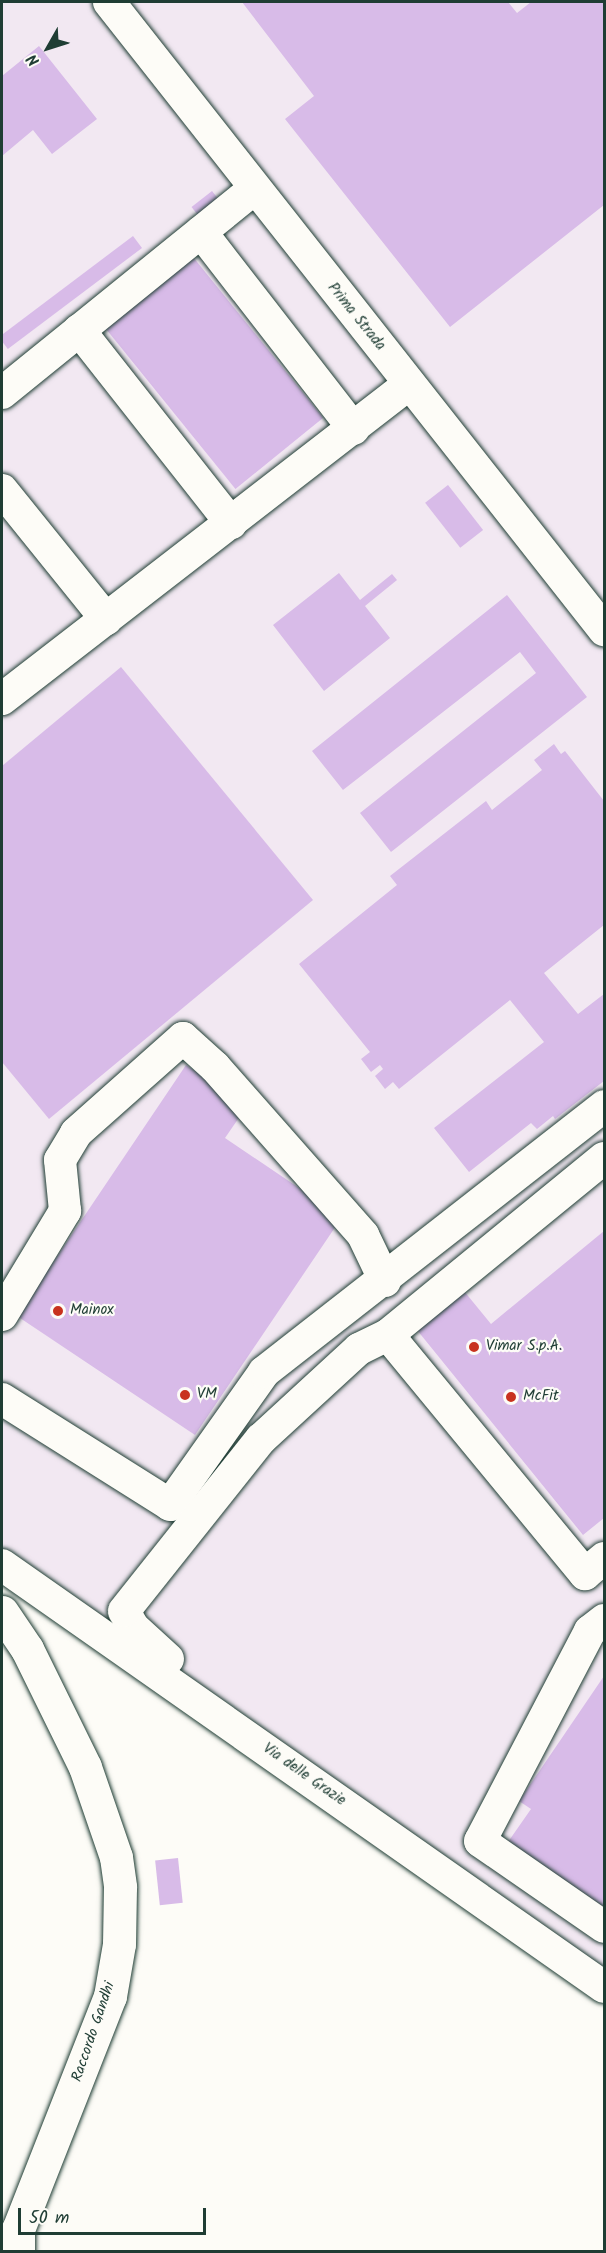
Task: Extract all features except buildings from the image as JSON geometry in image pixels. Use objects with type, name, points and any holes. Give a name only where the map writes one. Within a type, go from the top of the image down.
[{"type":"main road","name":"Raccordo Gandhi","points":[[2,1612],[27,1649],[85,1767],[116,1857],[120,1887],[119,1944],[110,1996],[18,2229],[18,2252]]},
{"type":"street","name":"Prima Strada","points":[[109,2],[254,189],[604,630]]},
{"type":"street","points":[[2,393],[254,189]]},
{"type":"street","points":[[201,232],[354,429]]},
{"type":"street","points":[[79,330],[231,523]]},
{"type":"street","points":[[2,699],[354,429],[409,384]]},
{"type":"street","points":[[2,490],[106,619]]},
{"type":"street","points":[[2,1315],[65,1211],[60,1160],[76,1133],[183,1038],[214,1067],[363,1235],[385,1281]]},
{"type":"street","points":[[2,1399],[170,1505],[264,1372],[385,1281],[604,1106]]},
{"type":"street","points":[[380,1829],[338,1777],[267,1725],[158,1653],[133,1627],[124,1611],[261,1439],[359,1349],[388,1335],[604,1158]]},
{"type":"street","points":[[388,1335],[585,1574],[604,1558]]},
{"type":"street","name":"Via delle Grazie","points":[[2,1565],[604,1988]]},
{"type":"street","points":[[604,1620],[590,1631],[480,1841],[604,1927]]},
{"type":"shaded area","points":[[2,2],[604,2],[604,1974],[2,1567]]},
{"type":"place","name":"Mainox","points":[[58,1311]]},
{"type":"place","name":"Vimar S.p.A.","points":[[474,1347]]},
{"type":"place","name":"VM","points":[[185,1395]]},
{"type":"place","name":"McFit","points":[[511,1397]]}]
